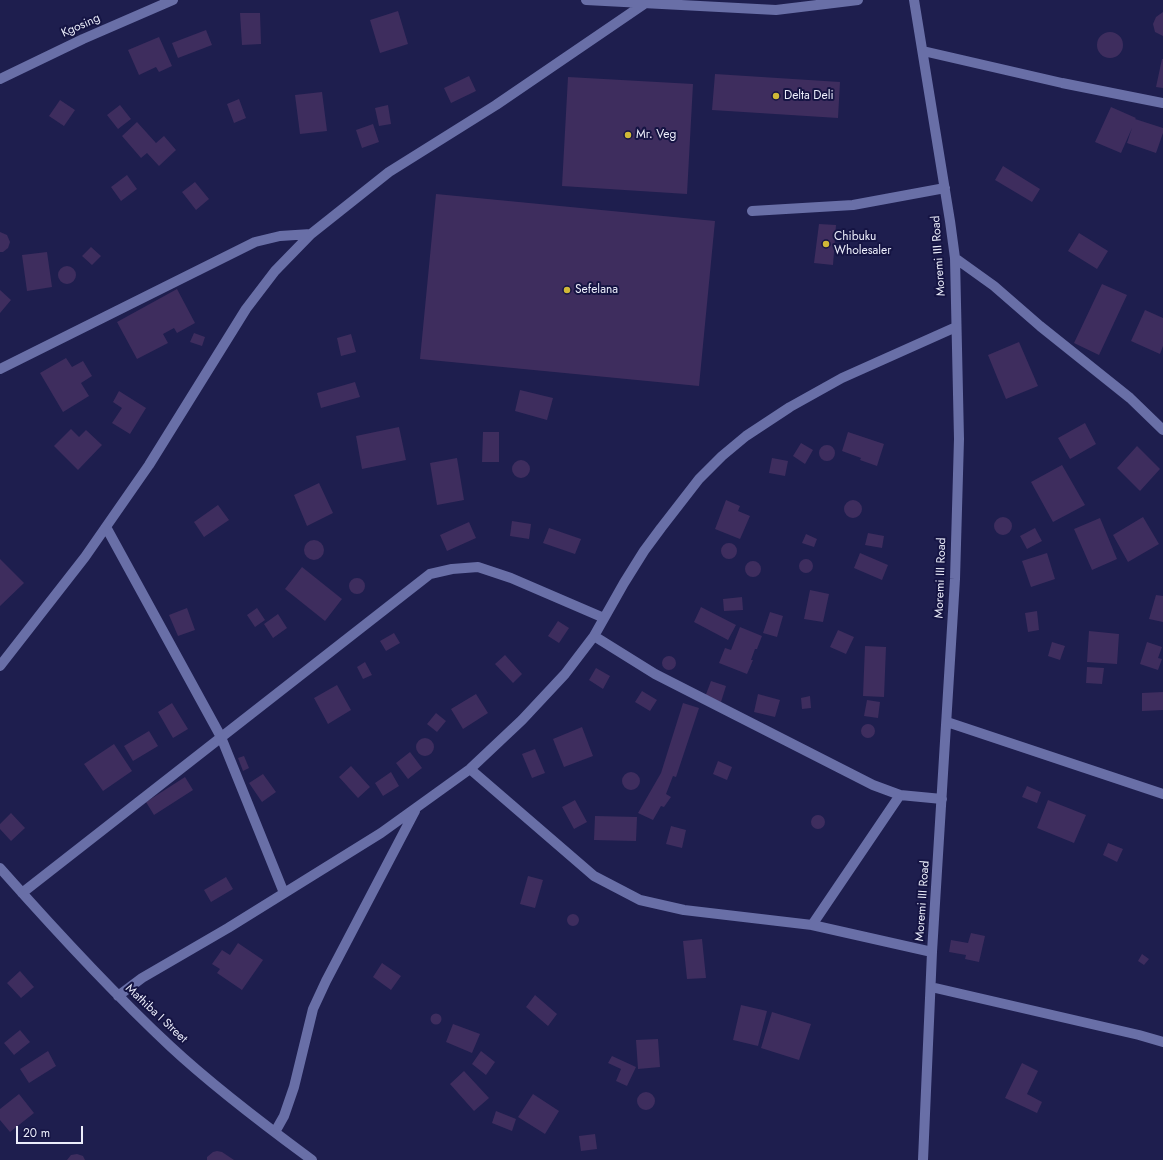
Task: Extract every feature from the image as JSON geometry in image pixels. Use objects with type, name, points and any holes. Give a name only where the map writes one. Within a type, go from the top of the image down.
[{"type":"street","name":"Kgosing","points":[[0,79],[83,39],[173,0]]},
{"type":"street","points":[[586,0],[776,10],[858,0]]},
{"type":"street","name":"Moremi III Road","points":[[914,0],[955,258],[959,439],[955,578],[932,952],[923,1160]]},
{"type":"street","points":[[0,666],[85,557],[106,527],[149,465],[246,309],[275,271],[311,234],[389,172],[496,105],[644,4]]},
{"type":"street","points":[[923,52],[1062,83],[1163,103]]},
{"type":"street","points":[[752,210],[853,205],[945,188]]},
{"type":"street","points":[[0,369],[255,242],[280,236],[311,234]]},
{"type":"street","points":[[955,258],[994,286],[1040,326],[1130,398],[1163,430]]},
{"type":"street","points":[[118,996],[142,978],[228,928],[381,833],[470,769],[522,720],[566,674],[594,636],[624,583],[656,534],[699,479],[722,456],[746,436],[790,407],[842,378],[956,327]]},
{"type":"street","points":[[106,527],[221,737],[284,893]]},
{"type":"street","points":[[22,893],[430,574],[452,569],[478,567],[511,578],[604,618]]},
{"type":"street","points":[[594,636],[661,677],[847,773],[900,795],[942,800]]},
{"type":"street","points":[[947,722],[1163,794]]},
{"type":"street","points":[[470,769],[594,876],[640,900],[684,910],[812,925],[932,952]]},
{"type":"street","points":[[812,925],[900,795]]},
{"type":"street","points":[[275,1132],[284,1116],[294,1087],[313,1009],[326,981],[416,809]]},
{"type":"street","name":"Mathiba I Street","points":[[0,868],[118,996],[171,1047],[235,1101],[312,1160]]},
{"type":"street","points":[[931,987],[1139,1035],[1163,1042]]},
{"type":"building","points":[[398,11],[408,44],[380,53],[370,20]]},
{"type":"building","points":[[1163,12],[1163,36],[1155,32],[1153,24],[1156,17]]},
{"type":"building","points":[[240,13],[260,13],[261,44],[242,45]]},
{"type":"building","points":[[206,30],[212,45],[178,58],[172,43]]},
{"type":"building","points":[[1110,32],[1119,36],[1123,45],[1119,54],[1110,58],[1101,54],[1097,45],[1101,36]]},
{"type":"building","points":[[159,37],[172,66],[159,72],[156,67],[139,75],[128,50]]},
{"type":"building","points":[[1163,59],[1163,88],[1156,87]]},
{"type":"building","name":"Delta Deli","points":[[715,74],[840,82],[838,118],[712,110]]},
{"type":"building","points":[[469,76],[476,91],[451,103],[444,88]]},
{"type":"building","name":"Mr. Veg","points":[[568,77],[693,84],[687,194],[562,186]]},
{"type":"building","points":[[322,92],[327,131],[300,134],[295,95]]},
{"type":"building","points":[[239,99],[246,118],[234,123],[227,104]]},
{"type":"building","points":[[60,100],[75,110],[64,126],[49,116]]},
{"type":"building","points":[[120,105],[131,119],[118,129],[107,115]]},
{"type":"building","points":[[388,105],[391,124],[379,126],[375,108]]},
{"type":"building","points":[[1111,107],[1136,118],[1135,119],[1163,128],[1163,133],[1156,153],[1127,143],[1132,128],[1121,153],[1095,142]]},
{"type":"building","points":[[137,122],[156,143],[164,136],[176,150],[159,166],[147,153],[141,158],[122,136]]},
{"type":"building","points":[[373,124],[379,142],[362,148],[356,130]]},
{"type":"building","points":[[1003,166],[1040,189],[1032,202],[995,180]]},
{"type":"building","points":[[127,175],[137,189],[121,201],[111,187]]},
{"type":"building","points":[[195,182],[209,199],[196,210],[182,192]]},
{"type":"building","name":"Sefelana","points":[[436,194],[715,221],[699,386],[420,359]]},
{"type":"building","name":"Chibuku Wholesaler","points":[[819,224],[836,225],[833,265],[814,263]]},
{"type":"building","points":[[0,232],[7,235],[10,242],[8,248],[3,252],[0,252]]},
{"type":"building","points":[[1079,233],[1108,251],[1097,269],[1068,251]]},
{"type":"building","points":[[91,247],[101,256],[92,265],[82,256]]},
{"type":"building","points":[[47,252],[52,287],[27,291],[22,255]]},
{"type":"building","points":[[63,266],[71,266],[76,271],[74,282],[71,284],[63,284],[58,279],[58,271]]},
{"type":"building","points":[[1102,284],[1127,295],[1099,355],[1074,343]]},
{"type":"building","points":[[177,289],[195,323],[177,333],[174,328],[163,334],[168,343],[137,359],[117,322]]},
{"type":"building","points":[[0,290],[11,300],[0,313]]},
{"type":"building","points":[[1145,310],[1163,318],[1163,346],[1160,354],[1131,341]]},
{"type":"building","points":[[194,333],[205,337],[202,346],[190,342]]},
{"type":"building","points":[[351,334],[356,352],[341,356],[337,338]]},
{"type":"building","points":[[1019,342],[1038,386],[1006,399],[988,355]]},
{"type":"building","points":[[66,358],[72,367],[83,361],[92,376],[81,383],[89,396],[63,412],[40,373]]},
{"type":"building","points":[[355,382],[360,397],[321,408],[317,393]]},
{"type":"building","points":[[520,390],[553,398],[547,420],[515,411]]},
{"type":"building","points":[[119,391],[146,408],[130,434],[112,423],[122,408],[113,402]]},
{"type":"building","points":[[1085,423],[1096,444],[1070,459],[1058,438]]},
{"type":"building","points":[[399,427],[406,460],[362,469],[356,436]]},
{"type":"building","points":[[71,429],[79,437],[86,430],[102,445],[78,470],[54,446]]},
{"type":"building","points":[[483,432],[499,432],[499,462],[482,462]]},
{"type":"building","points":[[848,432],[884,444],[877,466],[842,451]]},
{"type":"building","points":[[801,443],[813,450],[805,464],[793,456]]},
{"type":"building","points":[[827,445],[833,447],[835,453],[833,459],[827,461],[821,459],[819,453],[821,447]]},
{"type":"building","points":[[1137,446],[1160,469],[1140,491],[1117,468]]},
{"type":"building","points":[[457,458],[464,500],[437,505],[430,463]]},
{"type":"building","points":[[772,458],[788,461],[785,476],[769,473]]},
{"type":"building","points":[[517,460],[525,460],[530,465],[528,476],[525,478],[517,478],[512,473],[512,465]]},
{"type":"building","points":[[1062,465],[1085,505],[1053,522],[1031,482]]},
{"type":"building","points":[[319,483],[333,513],[307,526],[294,495]]},
{"type":"building","points":[[726,500],[740,506],[738,511],[750,516],[740,539],[715,529]]},
{"type":"building","points":[[849,500],[857,500],[862,505],[860,516],[857,518],[849,518],[844,513],[844,505]]},
{"type":"building","points":[[218,505],[229,520],[204,537],[194,522]]},
{"type":"building","points":[[1003,517],[1009,520],[1012,526],[1009,532],[1003,535],[997,532],[994,526],[997,520]]},
{"type":"building","points":[[1143,517],[1159,544],[1128,562],[1113,535]]},
{"type":"building","points":[[1100,518],[1117,559],[1092,570],[1074,529]]},
{"type":"building","points":[[512,521],[531,524],[529,539],[510,536]]},
{"type":"building","points":[[469,522],[476,538],[447,551],[440,535]]},
{"type":"building","points":[[549,528],[581,539],[575,554],[543,543]]},
{"type":"building","points":[[1035,528],[1042,541],[1027,549],[1020,536]]},
{"type":"building","points":[[868,533],[884,536],[882,548],[865,545]]},
{"type":"building","points":[[806,534],[817,539],[814,547],[802,543]]},
{"type":"building","points":[[314,540],[321,543],[324,550],[321,557],[314,560],[307,557],[304,550],[307,543]]},
{"type":"building","points":[[729,543],[735,545],[737,551],[735,557],[729,559],[723,557],[721,551],[723,545]]},
{"type":"building","points":[[860,553],[888,565],[882,580],[854,568]]},
{"type":"building","points":[[1047,553],[1055,579],[1031,587],[1022,561]]},
{"type":"building","points":[[0,559],[24,583],[0,606]]},
{"type":"building","points":[[803,559],[809,559],[813,563],[813,569],[809,573],[803,573],[799,569],[799,563]]},
{"type":"building","points":[[753,561],[759,563],[761,569],[759,575],[753,577],[747,575],[745,569],[747,563]]},
{"type":"building","points":[[302,567],[342,599],[325,621],[285,589]]},
{"type":"building","points":[[354,578],[360,578],[365,583],[363,592],[360,594],[354,594],[349,589],[349,583]]},
{"type":"building","points":[[810,590],[829,594],[823,622],[804,619]]},
{"type":"building","points":[[1156,595],[1163,596],[1163,622],[1149,619]]},
{"type":"building","points":[[742,597],[743,610],[724,611],[723,599]]},
{"type":"building","points":[[701,607],[736,625],[728,640],[694,622]]},
{"type":"building","points":[[187,608],[195,630],[178,636],[169,615]]},
{"type":"building","points":[[257,608],[265,620],[255,627],[247,615]]},
{"type":"building","points":[[1037,611],[1039,630],[1028,632],[1025,613]]},
{"type":"building","points":[[770,612],[783,616],[777,637],[763,633]]},
{"type":"building","points":[[278,614],[287,628],[273,638],[264,624]]},
{"type":"building","points":[[558,621],[569,628],[559,643],[548,636]]},
{"type":"building","points":[[740,627],[762,636],[757,649],[755,649],[751,660],[753,660],[747,674],[719,663],[725,648],[731,650]]},
{"type":"building","points":[[838,630],[854,637],[846,654],[830,647]]},
{"type":"building","points":[[1089,631],[1119,634],[1117,664],[1087,662]]},
{"type":"building","points":[[394,633],[400,643],[386,651],[380,641]]},
{"type":"building","points":[[1052,642],[1065,646],[1060,660],[1048,656]]},
{"type":"building","points":[[1147,642],[1162,647],[1158,658],[1162,659],[1158,670],[1140,664]]},
{"type":"building","points":[[865,646],[886,647],[884,697],[863,696]]},
{"type":"building","points":[[505,655],[522,674],[513,683],[495,664]]},
{"type":"building","points":[[669,656],[674,658],[676,663],[674,668],[669,670],[664,668],[662,663],[664,658]]},
{"type":"building","points":[[365,662],[372,675],[363,679],[357,667]]},
{"type":"building","points":[[1087,667],[1104,668],[1102,684],[1086,683]]},
{"type":"building","points":[[596,668],[610,676],[603,689],[589,680]]},
{"type":"building","points":[[711,681],[726,686],[721,702],[705,697]]},
{"type":"building","points":[[337,685],[351,710],[328,724],[314,698]]},
{"type":"building","points":[[642,691],[657,700],[650,711],[635,702]]},
{"type":"building","points":[[1163,692],[1163,710],[1142,711],[1142,693]]},
{"type":"building","points":[[476,694],[488,713],[463,729],[451,709]]},
{"type":"building","points":[[758,694],[780,700],[775,717],[754,712]]},
{"type":"building","points":[[810,696],[811,708],[802,709],[801,698]]},
{"type":"building","points":[[867,700],[880,702],[878,718],[864,716]]},
{"type":"building","points":[[172,703],[188,729],[173,738],[158,712]]},
{"type":"building","points":[[683,703],[699,708],[676,777],[673,776],[666,794],[671,797],[664,807],[661,806],[653,820],[638,813],[661,773]]},
{"type":"building","points":[[436,713],[446,721],[437,732],[427,724]]},
{"type":"building","points":[[865,724],[871,724],[875,728],[875,734],[871,738],[865,738],[861,734],[861,728]]},
{"type":"building","points":[[582,727],[593,756],[564,767],[553,739]]},
{"type":"building","points":[[149,731],[158,746],[133,761],[124,746]]},
{"type":"building","points":[[421,738],[429,738],[434,743],[432,754],[429,756],[421,756],[416,751],[416,743]]},
{"type":"building","points":[[114,744],[132,771],[103,791],[84,764]]},
{"type":"building","points":[[535,749],[545,773],[532,778],[522,754]]},
{"type":"building","points":[[410,752],[422,768],[408,779],[396,763]]},
{"type":"building","points":[[244,756],[249,768],[243,771],[238,758]]},
{"type":"building","points":[[718,761],[732,767],[727,780],[713,774]]},
{"type":"building","points":[[351,766],[370,787],[358,798],[339,777]]},
{"type":"building","points":[[391,772],[399,786],[383,796],[375,783]]},
{"type":"building","points":[[631,772],[637,775],[640,781],[637,787],[631,790],[625,787],[622,781],[625,775]]},
{"type":"building","points":[[263,774],[276,792],[262,802],[249,783]]},
{"type":"building","points":[[185,777],[193,790],[154,815],[146,802]]},
{"type":"building","points":[[1027,786],[1041,792],[1037,803],[1022,797]]},
{"type":"building","points":[[575,800],[587,822],[574,829],[562,807]]},
{"type":"building","points":[[1048,800],[1086,815],[1074,843],[1037,828]]},
{"type":"building","points":[[11,813],[25,828],[11,841],[0,829],[0,824]]},
{"type":"building","points":[[818,815],[823,817],[825,822],[823,827],[818,829],[813,827],[811,822],[813,817]]},
{"type":"building","points":[[595,816],[637,817],[636,841],[594,840]]},
{"type":"building","points":[[671,826],[686,830],[682,848],[666,844]]},
{"type":"building","points":[[1108,843],[1123,849],[1117,862],[1103,855]]},
{"type":"building","points":[[528,876],[543,880],[535,908],[520,904]]},
{"type":"building","points":[[226,877],[233,889],[211,902],[204,890]]},
{"type":"building","points":[[575,914],[578,915],[578,925],[571,926],[568,925],[567,918],[568,915]]},
{"type":"building","points":[[971,933],[985,936],[979,962],[965,959],[966,955],[949,952],[951,940],[968,943]]},
{"type":"building","points":[[702,939],[706,978],[687,979],[683,941]]},
{"type":"building","points":[[238,943],[263,960],[242,990],[217,973],[220,969],[212,964],[222,950],[230,955]]},
{"type":"building","points":[[1142,954],[1149,959],[1144,965],[1138,961]]},
{"type":"building","points":[[382,963],[401,976],[391,990],[373,977]]},
{"type":"building","points":[[20,971],[34,987],[21,998],[7,983]]},
{"type":"building","points":[[535,995],[557,1014],[548,1026],[526,1007]]},
{"type":"building","points":[[741,1005],[767,1011],[758,1046],[733,1040]]},
{"type":"building","points":[[772,1012],[811,1024],[799,1060],[761,1048]]},
{"type":"building","points":[[436,1013],[440,1015],[442,1019],[440,1023],[436,1025],[432,1023],[430,1019],[432,1015]]},
{"type":"building","points":[[453,1024],[480,1034],[472,1053],[446,1042]]},
{"type":"building","points":[[20,1030],[30,1042],[14,1055],[4,1043]]},
{"type":"building","points":[[658,1039],[660,1067],[638,1069],[636,1040]]},
{"type":"building","points":[[48,1051],[56,1066],[29,1083],[20,1069]]},
{"type":"building","points":[[481,1051],[495,1062],[486,1075],[472,1064]]},
{"type":"building","points":[[612,1056],[636,1067],[627,1086],[616,1081],[621,1069],[608,1063]]},
{"type":"building","points":[[1022,1063],[1038,1071],[1027,1094],[1042,1102],[1037,1113],[1005,1098]]},
{"type":"building","points":[[464,1071],[489,1098],[474,1111],[450,1084]]},
{"type":"building","points":[[646,1092],[652,1095],[655,1101],[652,1107],[646,1110],[640,1107],[637,1101],[640,1095]]},
{"type":"building","points":[[19,1094],[34,1113],[10,1132],[0,1120],[0,1109]]},
{"type":"building","points":[[533,1094],[559,1111],[545,1134],[518,1117]]},
{"type":"building","points":[[496,1111],[516,1119],[512,1131],[492,1123]]},
{"type":"building","points":[[595,1134],[597,1149],[581,1151],[579,1136]]},
{"type":"building","points":[[213,1152],[222,1152],[234,1160],[207,1160],[207,1157]]},
{"type":"building","points":[[77,1154],[83,1156],[85,1160],[67,1160],[71,1155]]},
{"type":"place","name":"Delta Deli","points":[[776,96]]},
{"type":"place","name":"Mr. Veg","points":[[628,135]]},
{"type":"place","name":"Chibuku Wholesaler","points":[[826,244]]},
{"type":"place","name":"Sefelana","points":[[567,290]]}]
